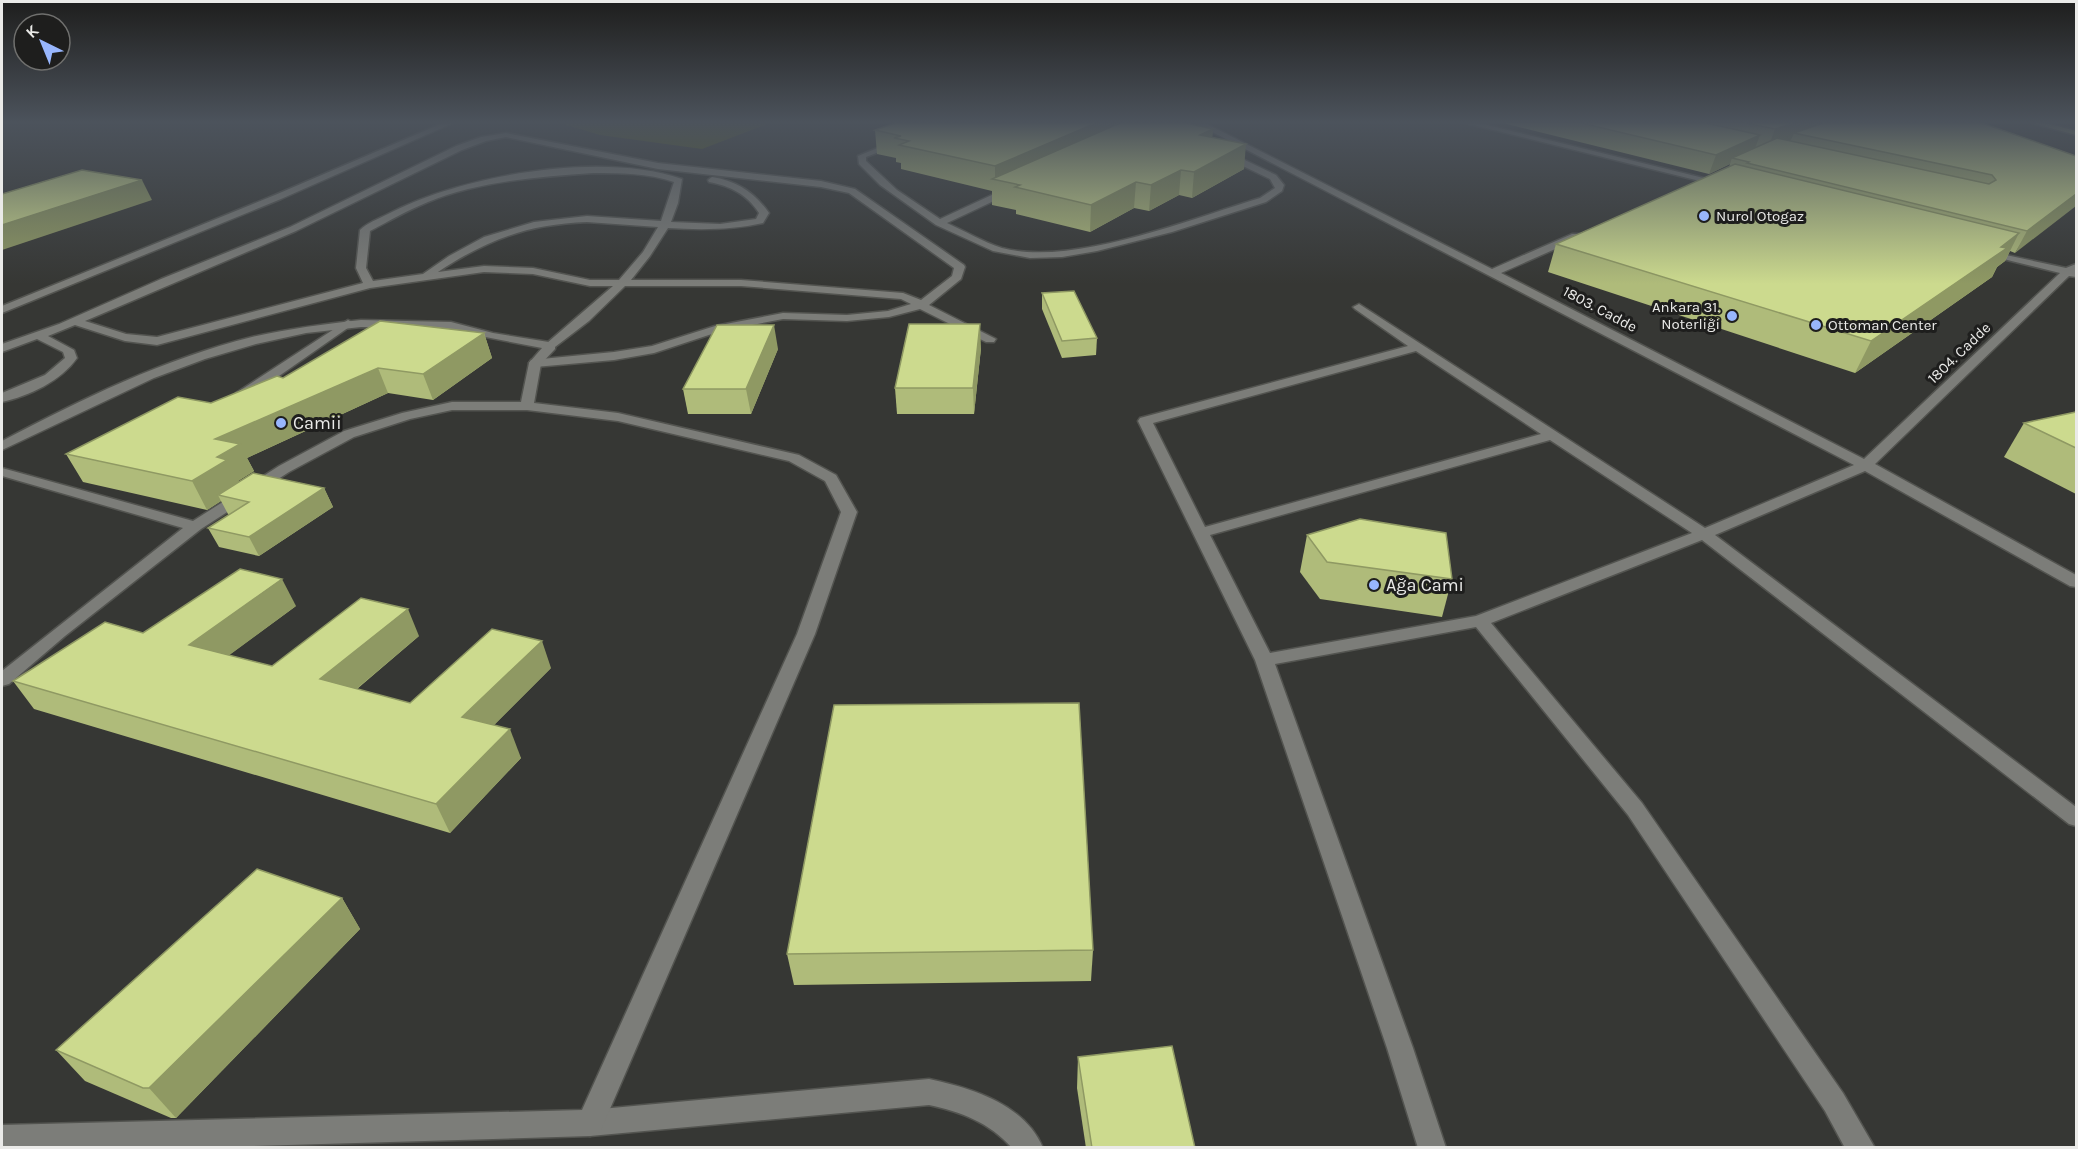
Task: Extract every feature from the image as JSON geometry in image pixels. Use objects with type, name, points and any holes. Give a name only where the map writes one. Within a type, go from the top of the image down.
[{"type":"street","points":[[2,310],[325,177]]},
{"type":"street","points":[[2,348],[74,321],[293,229],[400,177]]},
{"type":"street","points":[[369,285],[361,268],[365,231],[426,198],[480,183],[521,177]]},
{"type":"street","points":[[527,406],[535,363],[551,346],[577,326],[640,262],[669,216],[679,181],[673,177]]},
{"type":"street","points":[[421,278],[495,236],[534,225],[599,219],[662,226],[742,225],[760,221],[764,213],[757,201],[742,190],[717,181],[673,177]]},
{"type":"street","points":[[535,363],[614,356],[654,349],[719,328],[783,316],[847,318],[890,314],[922,305],[957,277],[960,267],[852,191],[822,184],[746,177]]},
{"type":"street","points":[[876,177],[912,206],[939,223],[1001,251],[1039,255],[1070,254],[1136,238],[1271,197],[1280,185],[1272,177]]},
{"type":"street","name":"1803. Cadde","points":[[1304,177],[1866,465],[2076,582]]},
{"type":"street","points":[[1696,177],[1740,188]]},
{"type":"street","points":[[1685,188],[1712,177]]},
{"type":"street","points":[[939,223],[1024,184]]},
{"type":"street","points":[[1493,273],[1589,231]]},
{"type":"street","points":[[1977,249],[2073,271]]},
{"type":"street","points":[[74,321],[125,337],[157,341],[369,285],[484,269],[533,271],[590,283],[741,283],[903,296],[990,339]]},
{"type":"street","name":"1804. Cadde","points":[[1866,465],[2073,271]]},
{"type":"street","points":[[1359,307],[1704,534],[2076,818]]},
{"type":"street","points":[[2,446],[76,407],[147,374],[199,355],[255,339],[348,323],[416,323],[461,327],[496,337],[551,346]]},
{"type":"street","points":[[236,400],[348,323]]},
{"type":"street","points":[[2,398],[49,377],[69,363],[71,354],[68,350],[37,335]]},
{"type":"street","points":[[1418,346],[1145,422],[1264,660],[1400,1048],[1432,1148]]},
{"type":"street","points":[[2,680],[59,632],[195,526],[284,469],[349,434],[407,416],[452,406],[527,406],[618,417],[794,458],[831,478],[849,512],[806,634],[590,1123]]},
{"type":"street","points":[[1200,533],[1552,435]]},
{"type":"street","points":[[1264,660],[1480,621],[1704,534],[1866,465]]},
{"type":"street","points":[[2,472],[195,526]]},
{"type":"street","points":[[1480,621],[1635,809],[1834,1102],[1861,1148]]},
{"type":"street","points":[[2,1139],[590,1123],[929,1092],[956,1097],[981,1107],[1003,1122],[1029,1148]]},
{"type":"building","points":[[60,177],[122,177],[142,180],[2,225],[2,194]]},
{"type":"building","points":[[997,177],[1168,177],[1151,185],[1136,182],[1091,205],[1015,187],[1020,185],[992,179]]},
{"type":"building","name":"Ottoman Center","points":[[1707,177],[1787,177],[2019,233],[2001,247],[2007,248],[1871,341],[1556,244]]},
{"type":"building","points":[[1803,177],[1955,177],[1989,184],[1996,180],[1993,177],[2076,177],[2076,194],[2027,231]]},
{"type":"building","points":[[1074,291],[1097,338],[1062,341],[1042,293]]},
{"type":"building","points":[[380,321],[484,333],[423,374],[378,368],[215,439],[240,444],[217,457],[227,460],[192,481],[66,454],[178,397],[211,403],[277,376],[283,378]]},
{"type":"building","points":[[909,324],[980,324],[973,388],[895,388]]},
{"type":"building","points":[[717,325],[774,325],[746,389],[683,389]]},
{"type":"building","points":[[2076,412],[2076,448],[2024,423]]},
{"type":"building","points":[[253,473],[324,488],[249,537],[208,528],[249,502],[218,495]]},
{"type":"building","points":[[1360,519],[1446,533],[1452,579],[1327,562],[1307,535]]},
{"type":"building","points":[[240,569],[282,579],[189,645],[272,666],[361,598],[408,609],[320,679],[410,703],[492,629],[542,641],[462,717],[510,729],[436,804],[13,681],[105,622],[143,633]]},
{"type":"building","points":[[1079,703],[1093,950],[787,954],[834,705]]},
{"type":"building","points":[[257,869],[342,898],[149,1088],[143,1088],[56,1050]]},
{"type":"building","points":[[1172,1046],[1195,1148],[1092,1148],[1078,1057]]},
{"type":"place","name":"Nurol Otogaz","points":[[1704,216]]},
{"type":"place","name":"Ankara 31. Noterliği","points":[[1732,316]]},
{"type":"place","name":"Ottoman Center","points":[[1816,325]]},
{"type":"place","name":"Camii","points":[[281,423]]},
{"type":"place","name":"Ağa Cami","points":[[1374,585]]}]
